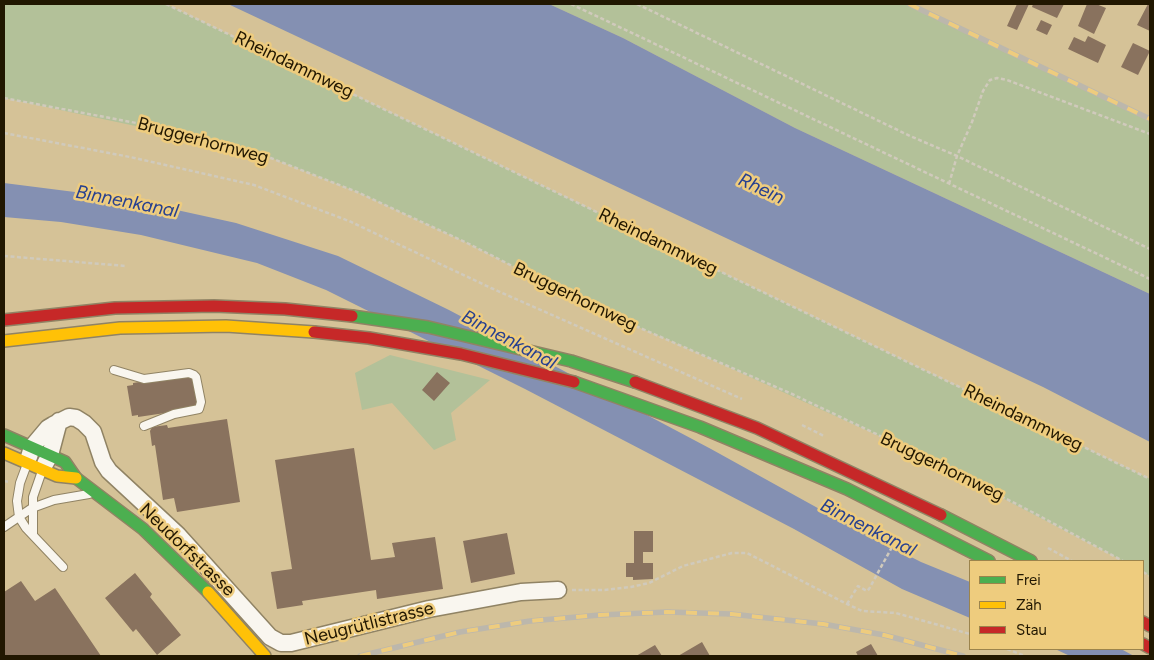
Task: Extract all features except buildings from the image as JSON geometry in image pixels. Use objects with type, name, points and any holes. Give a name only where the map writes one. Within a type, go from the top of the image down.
[{"type":"main road","points":[[4,320],[83,310],[182,306],[250,307],[328,313],[428,327],[570,361],[650,387],[757,428],[928,508],[1029,560]]},
{"type":"main road","points":[[4,341],[120,328],[208,326],[300,330],[403,343],[516,366],[579,383],[709,431],[847,489],[987,560]]},
{"type":"main road","name":"Neudorfstrasse","points":[[4,435],[30,455],[46,462],[65,462],[76,478],[143,529],[207,590],[265,656]]},
{"type":"main road","name":"Neudorfstrasse","points":[[4,453],[30,455]]},
{"type":"main road","name":"Neudorfstrasse","points":[[46,462],[57,476],[76,478]]},
{"type":"street","name":"Neugrütlistrasse","points":[[59,421],[69,417],[80,420],[89,427],[95,436],[103,462],[109,471],[178,535],[270,637],[281,643],[291,643],[429,609],[521,592],[558,590]]},
{"type":"street","points":[[30,455],[48,428],[59,421]]},
{"type":"street","points":[[46,462],[59,421]]},
{"type":"lane","points":[[114,370],[144,379],[189,373],[195,376],[201,402],[199,409],[174,414],[144,426]]},
{"type":"lane","points":[[30,455],[20,483],[17,501],[19,517],[44,550],[63,567]]},
{"type":"lane","points":[[34,535],[33,497],[46,462]]},
{"type":"lane","points":[[4,527],[32,508],[54,500],[96,493]]},
{"type":"path","name":"Rheindammweg","points":[[166,4],[1150,479]]},
{"type":"path","points":[[571,4],[1150,279]]},
{"type":"path","points":[[637,4],[1150,249]]},
{"type":"path","points":[[949,184],[957,156],[984,91],[990,80],[997,78],[1007,80],[1150,134]]},
{"type":"path","name":"Bruggerhornweg","points":[[4,98],[147,125],[253,150],[357,192],[467,243],[601,312],[792,394],[912,450],[1121,560]]},
{"type":"path","points":[[4,134],[130,156],[254,185],[349,221],[491,288],[749,402]]},
{"type":"path","points":[[4,256],[126,266]]},
{"type":"path","points":[[801,425],[827,437]]},
{"type":"path","points":[[847,604],[858,586],[868,591],[899,534]]},
{"type":"path","points":[[1046,547],[1070,560]]},
{"type":"path","points":[[558,590],[605,590],[631,587],[649,583],[683,566],[732,553],[747,553],[862,610],[896,613],[969,634]]},
{"type":"path","points":[[1010,650],[1025,656]]},
{"type":"green space","points":[[4,4],[166,4],[1150,479],[1150,576],[1144,573],[1144,560],[1121,560],[912,451],[601,311],[467,243],[357,192],[253,151],[4,98]]},
{"type":"green space","points":[[549,4],[908,4],[1150,119],[1150,294],[795,128],[623,38]]},
{"type":"green space","points":[[390,355],[490,380],[451,413],[456,440],[434,450],[392,403],[362,410],[355,373]]},
{"type":"water","name":"Rhein","points":[[228,4],[549,4],[623,38],[795,128],[1150,294],[1150,442],[1043,387]]},
{"type":"water","name":"Binnenkanal","points":[[4,183],[122,198],[236,223],[338,256],[449,310],[711,449],[852,527],[921,562],[969,582],[969,618],[902,589],[794,529],[525,389],[326,290],[257,263],[141,235],[61,222],[4,217]]},
{"type":"water","points":[[1057,650],[1123,650],[1134,656],[1070,656]]},
{"type":"railway","points":[[909,4],[1150,119]]},
{"type":"railway","points":[[360,656],[460,632],[530,621],[667,612],[731,614],[823,624],[884,635],[963,656]]},
{"type":"traffic: fast","points":[[352,316],[428,327],[571,361],[635,382]]},
{"type":"traffic: fast","points":[[574,382],[700,427],[847,489],[987,560]]},
{"type":"traffic: fast","points":[[4,435],[65,462],[76,478],[143,529],[208,592]]},
{"type":"traffic: fast","points":[[941,515],[1029,560]]},
{"type":"traffic: slow","points":[[4,341],[120,328],[226,326],[314,332]]},
{"type":"traffic: slow","points":[[4,453],[57,476],[76,478]]},
{"type":"traffic: slow","points":[[208,592],[265,656]]},
{"type":"traffic: jam","points":[[4,320],[115,308],[214,306],[285,309],[352,316]]},
{"type":"traffic: jam","points":[[314,332],[369,338],[461,354],[574,382]]},
{"type":"traffic: jam","points":[[635,382],[757,428],[941,515]]},
{"type":"traffic: jam","points":[[1144,623],[1150,626]]},
{"type":"traffic: jam","points":[[1144,645],[1150,648]]}]
